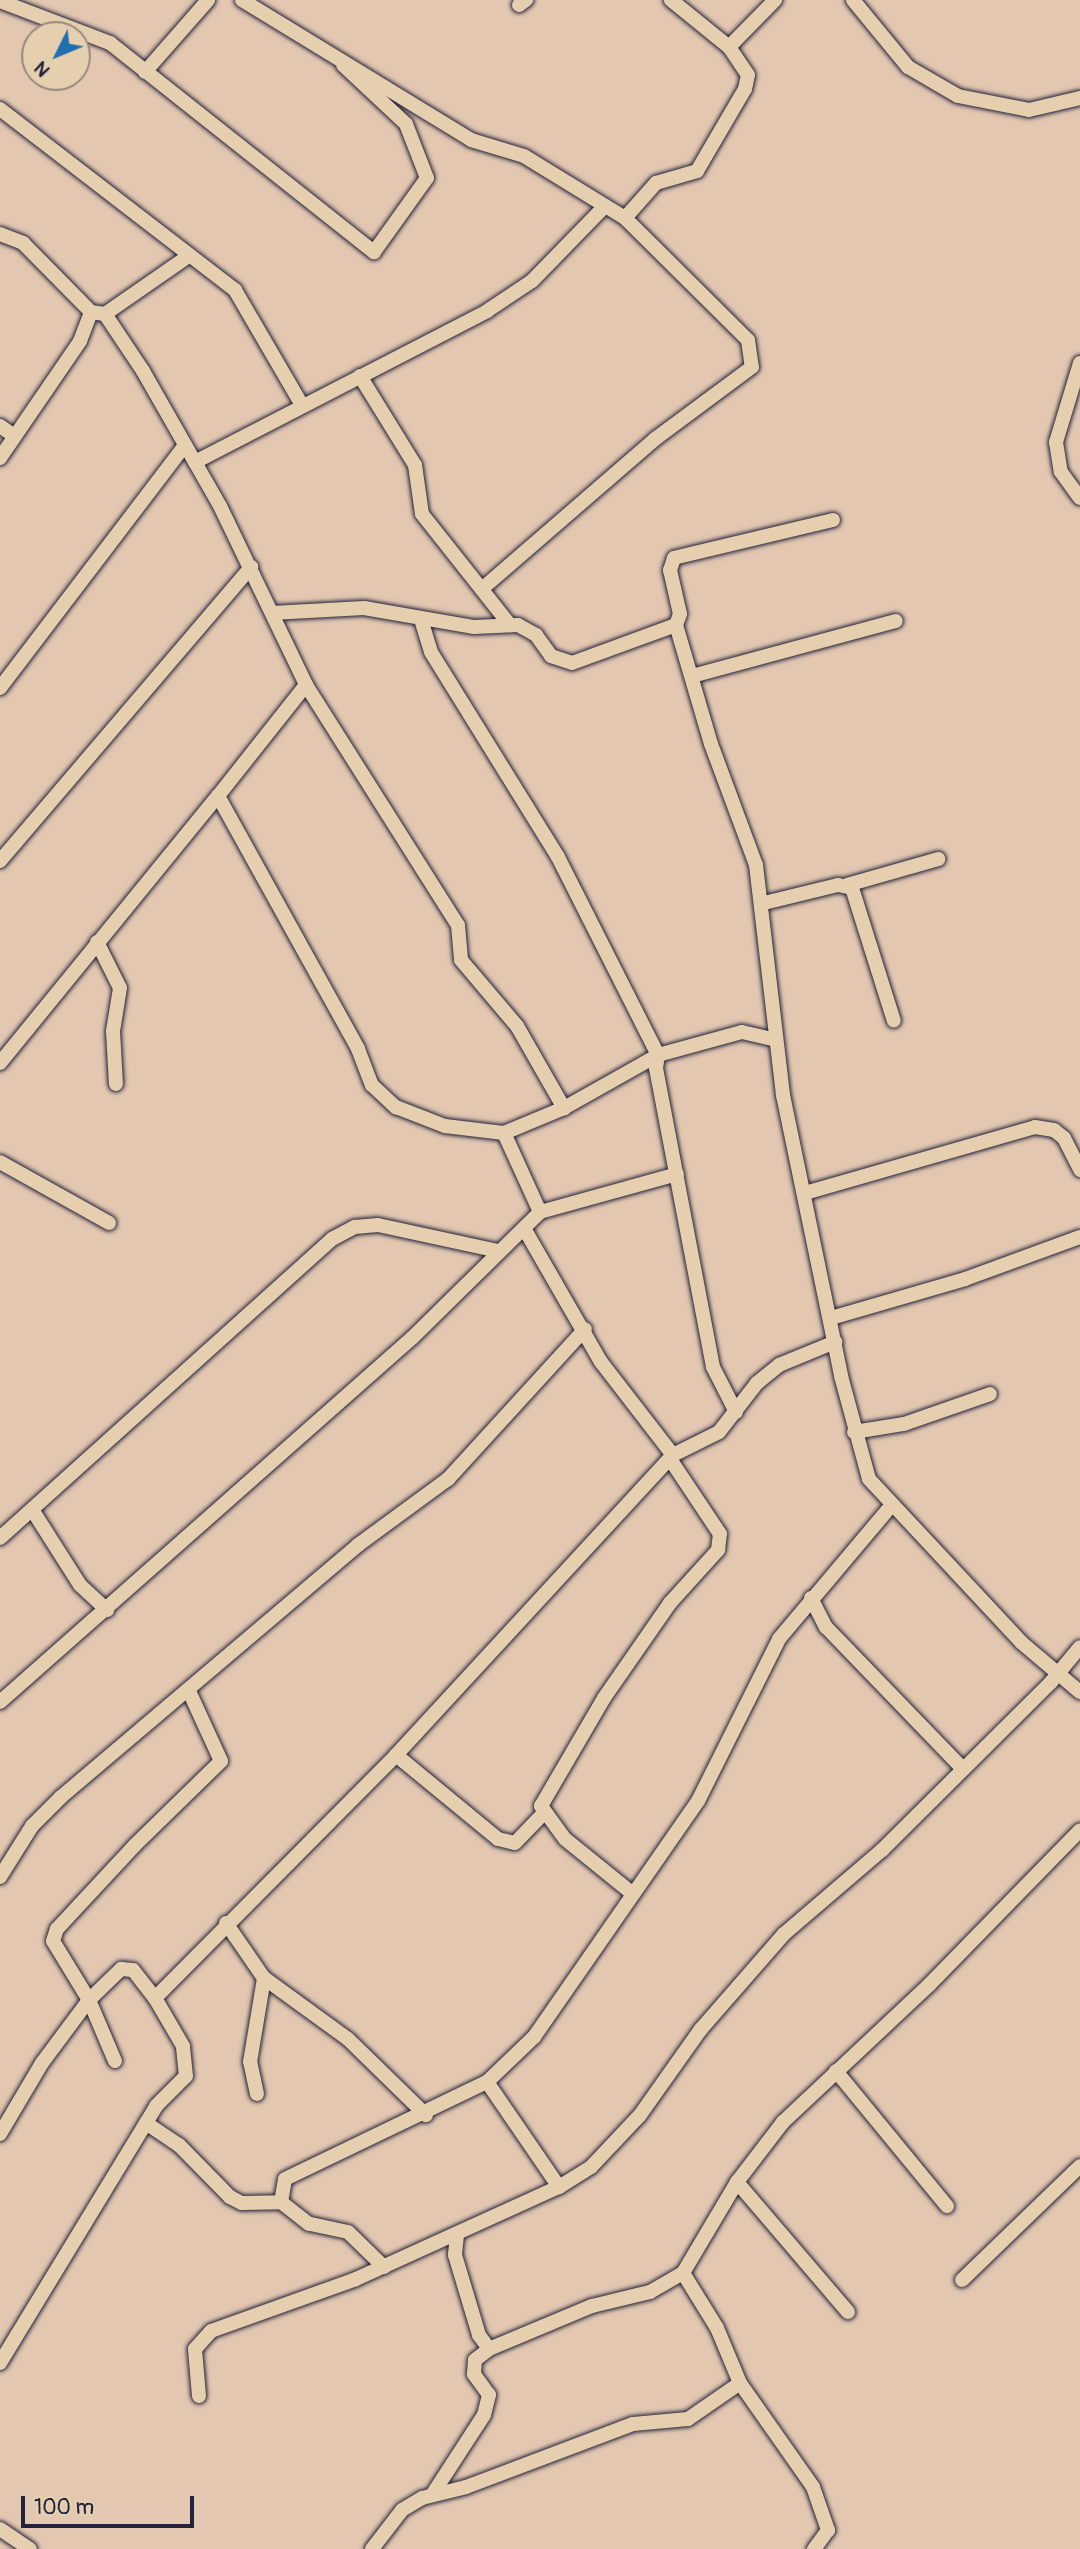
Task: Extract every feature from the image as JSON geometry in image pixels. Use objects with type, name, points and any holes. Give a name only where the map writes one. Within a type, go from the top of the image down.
[{"type":"street","points":[[145,72],[208,0]]},
{"type":"street","points":[[242,0],[331,51],[471,140],[524,156],[603,209],[625,218],[748,340],[752,366],[655,439],[482,589]]},
{"type":"street","points":[[625,218],[656,183],[697,171],[723,134],[748,75],[729,47],[671,0]]},
{"type":"street","points":[[729,47],[775,0]]},
{"type":"street","points":[[853,0],[908,67],[958,96],[1029,110],[1080,98]]},
{"type":"street","points":[[0,1],[110,43],[374,252],[427,178],[406,124],[331,51]]},
{"type":"street","points":[[0,109],[65,155],[187,257],[211,268],[246,303],[302,405]]},
{"type":"street","points":[[195,462],[487,311],[532,281],[603,209]]},
{"type":"street","points":[[0,234],[23,243],[98,313],[186,445],[251,567],[306,685],[458,925],[461,961],[468,973],[517,1026],[564,1108]]},
{"type":"street","points":[[0,458],[6,431],[80,341],[98,313],[187,257]]},
{"type":"street","points":[[1080,363],[1056,442],[1061,472],[1080,498]]},
{"type":"street","points":[[360,376],[415,465],[422,514],[510,625]]},
{"type":"street","points":[[0,688],[186,445]]},
{"type":"street","points":[[833,520],[674,558],[670,570],[680,614],[676,625],[711,744],[744,822],[764,903],[773,1039],[835,1342],[855,1432],[870,1479],[890,1507],[1022,1643],[1080,1692]]},
{"type":"street","points":[[0,861],[251,567]]},
{"type":"street","points":[[272,613],[364,608],[421,620],[526,627],[551,656],[572,663],[676,625]]},
{"type":"street","points":[[421,620],[432,652],[558,857],[658,1055],[660,1110],[677,1174],[713,1367],[736,1412]]},
{"type":"street","points":[[692,676],[897,621]]},
{"type":"street","points":[[0,1063],[306,685]]},
{"type":"street","points":[[218,796],[379,1097],[445,1126],[504,1133],[564,1108],[658,1055],[742,1032],[773,1039]]},
{"type":"street","points":[[764,903],[847,885],[938,859]]},
{"type":"street","points":[[847,885],[855,892],[894,1021]]},
{"type":"street","points":[[97,942],[120,988],[113,1031],[116,1084]]},
{"type":"street","points":[[805,1193],[1035,1128],[1054,1130],[1064,1138],[1080,1170]]},
{"type":"street","points":[[504,1133],[540,1212]]},
{"type":"street","points":[[0,1162],[109,1223]]},
{"type":"street","points":[[0,1702],[412,1338],[498,1251],[525,1230],[540,1212],[677,1174]]},
{"type":"street","points":[[0,1538],[332,1238],[355,1227],[378,1225],[498,1251]]},
{"type":"street","points":[[396,1755],[498,1839],[515,1843],[542,1815],[544,1799],[604,1698],[670,1603],[718,1550],[720,1534],[671,1457],[601,1363],[585,1329],[525,1230]]},
{"type":"street","points":[[831,1318],[965,1279],[1080,1237]]},
{"type":"street","points":[[0,1877],[32,1826],[61,1797],[358,1545],[448,1479],[585,1329]]},
{"type":"street","points":[[155,1998],[226,1923],[396,1755],[671,1457],[719,1432],[769,1372],[835,1342]]},
{"type":"street","points":[[855,1432],[904,1424],[990,1394]]},
{"type":"street","points":[[281,2202],[285,2179],[297,2170],[426,2115],[486,2082],[534,2037],[698,1801],[779,1639],[890,1507]]},
{"type":"street","points":[[33,1510],[80,1585],[107,1610]]},
{"type":"street","points":[[811,1598],[826,1627],[961,1767]]},
{"type":"street","points":[[199,2396],[195,2348],[211,2331],[384,2267],[559,2187],[591,2167],[640,2115],[701,2029],[784,1934],[882,1850],[1080,1647]]},
{"type":"street","points":[[114,2061],[89,2000],[53,1941],[57,1928],[135,1845],[221,1761],[189,1691]]},
{"type":"street","points":[[542,1815],[633,1894]]},
{"type":"street","points":[[432,2495],[484,2414],[489,2395],[474,2374],[475,2360],[489,2349],[592,2306],[650,2292],[683,2273],[737,2182],[783,2122],[929,1985],[1080,1830]]},
{"type":"street","points":[[226,1923],[264,1978],[348,2039],[426,2115]]},
{"type":"street","points":[[0,2134],[89,2000],[121,1969],[133,1970],[155,1998],[188,2063],[186,2076],[145,2123],[0,2363]]},
{"type":"street","points":[[257,2094],[250,2062],[264,1978]]},
{"type":"street","points":[[836,2071],[947,2207]]},
{"type":"street","points":[[486,2082],[559,2187]]},
{"type":"street","points":[[145,2123],[179,2145],[230,2197],[242,2203],[281,2202],[309,2224],[348,2232],[384,2267]]},
{"type":"street","points":[[962,2280],[1080,2166]]},
{"type":"street","points":[[737,2182],[848,2312]]},
{"type":"street","points":[[457,2235],[455,2255],[479,2336],[489,2349]]},
{"type":"street","points":[[683,2273],[717,2328],[740,2383],[813,2487],[828,2530],[814,2549]]},
{"type":"street","points":[[372,2549],[402,2510],[432,2495],[634,2424],[688,2419],[740,2383]]},
{"type":"street","points":[[0,2529],[30,2549]]}]
